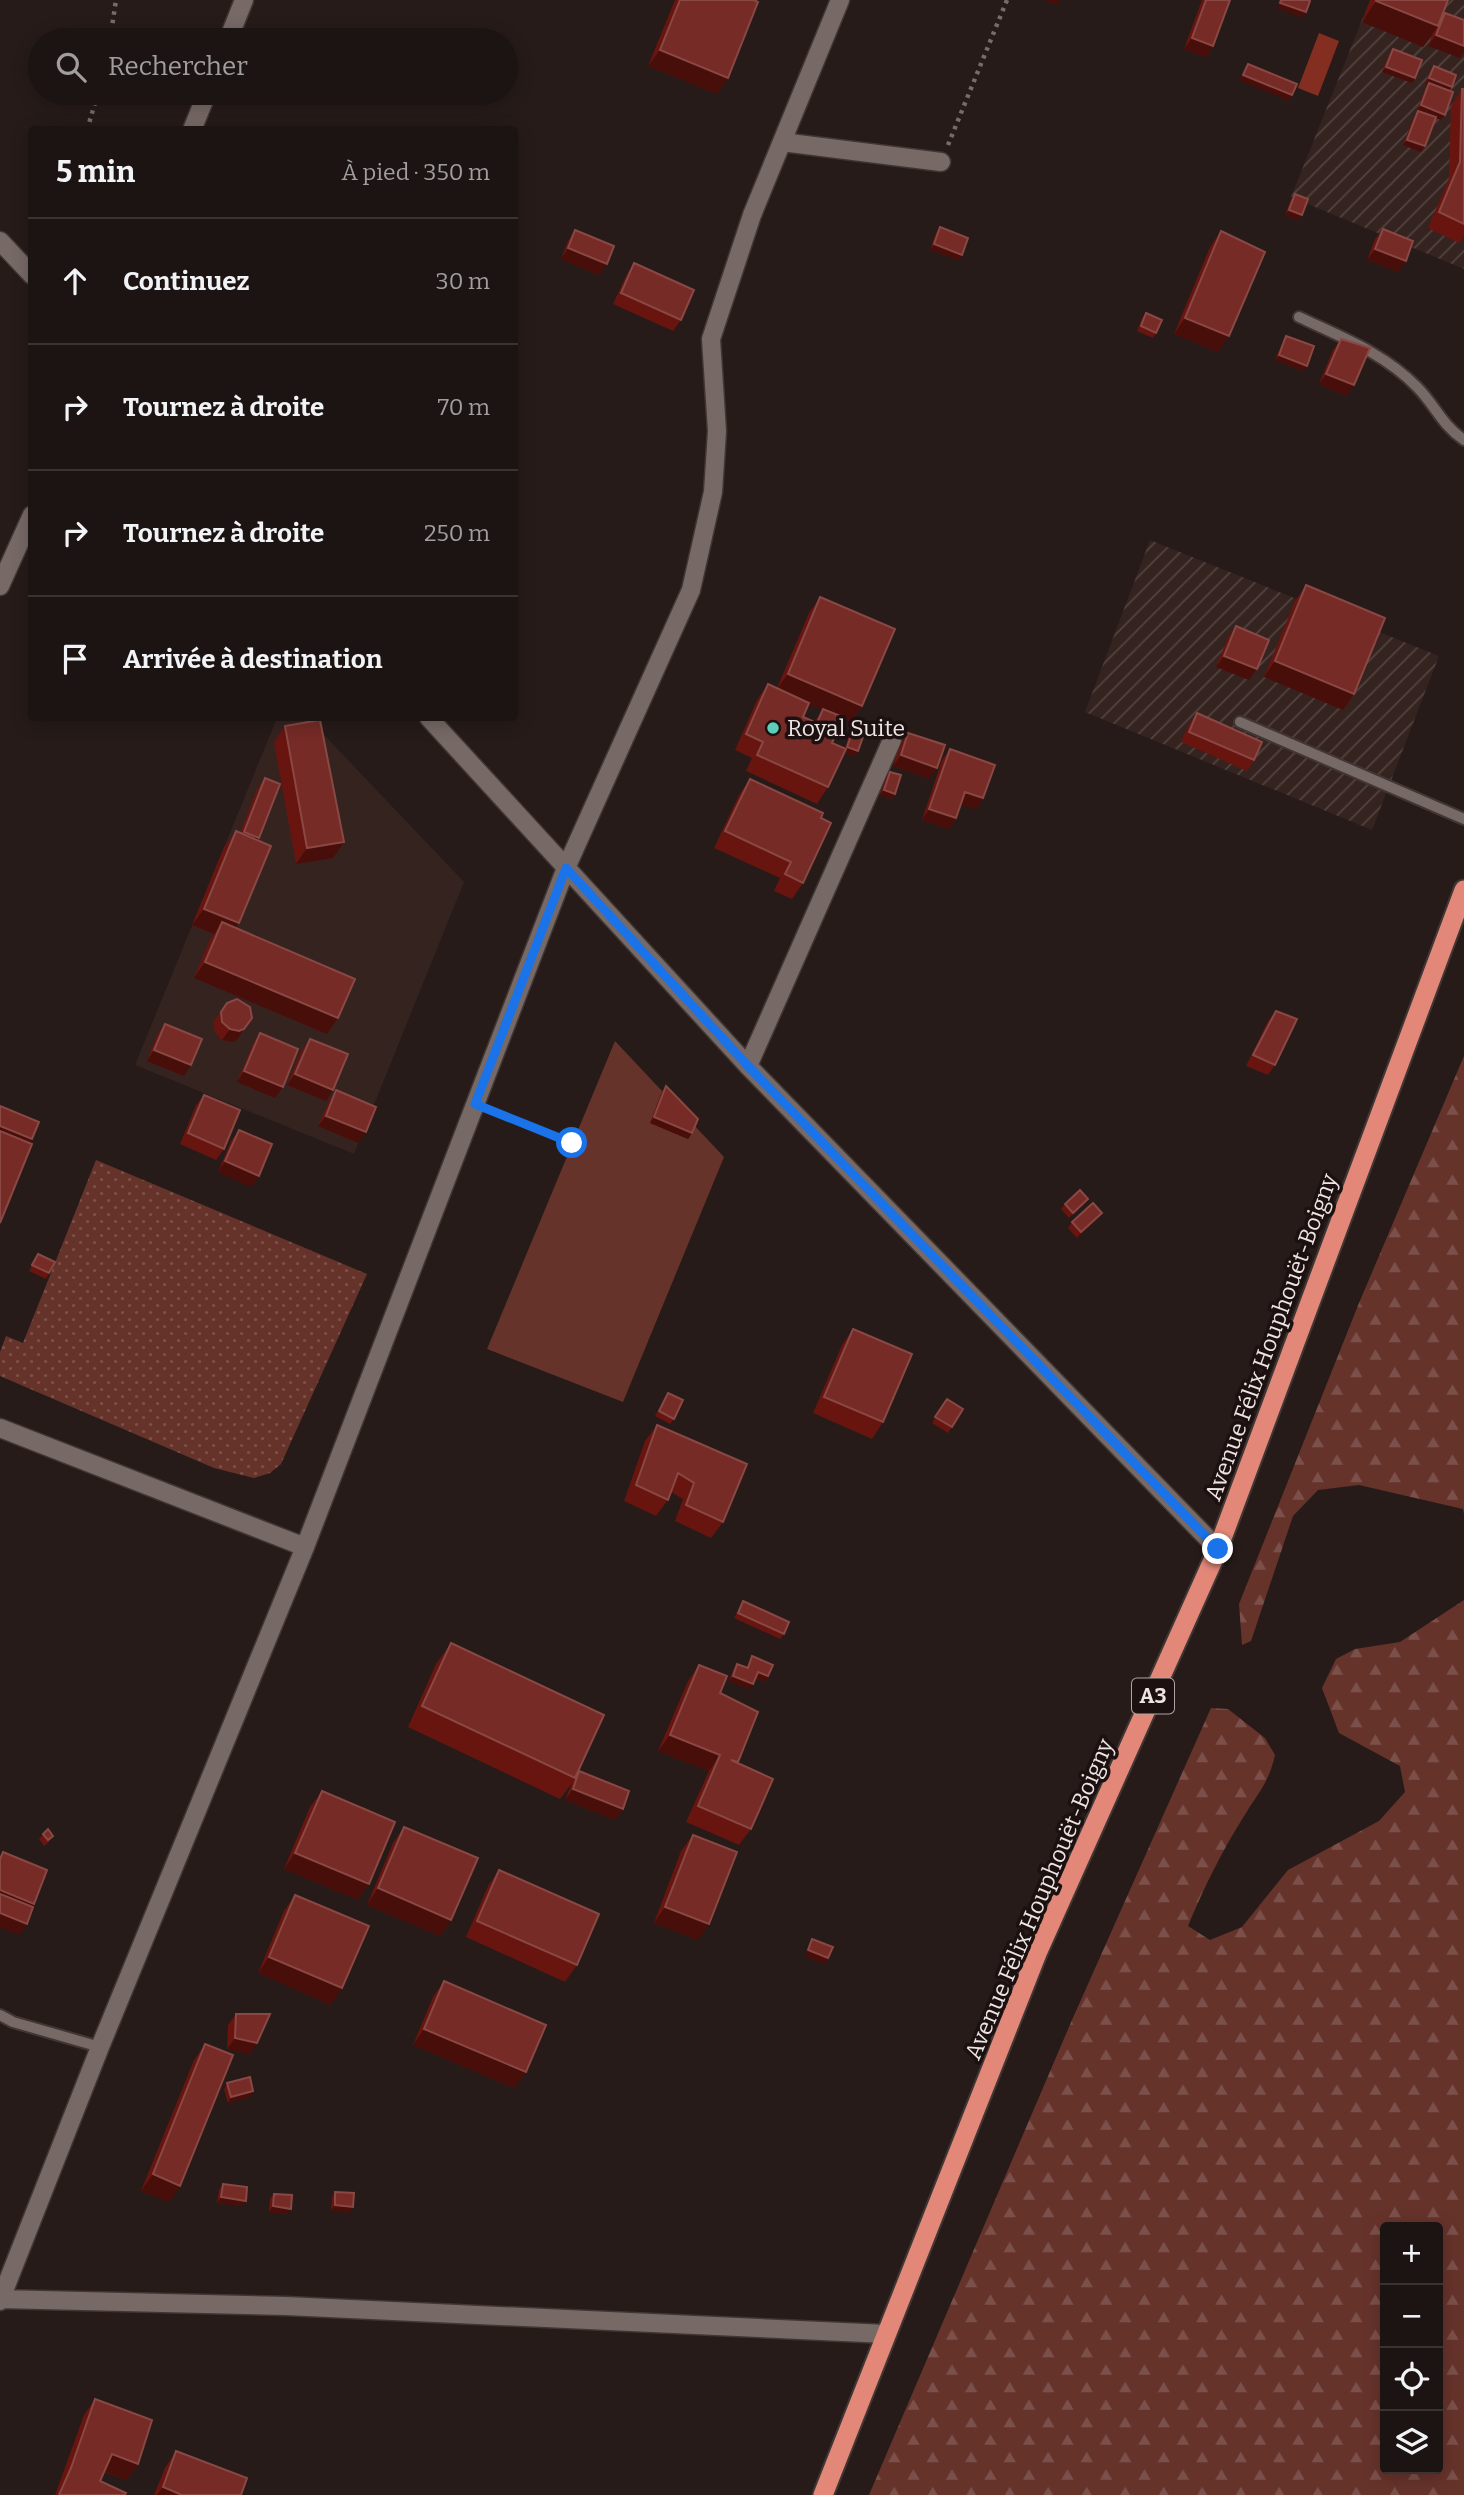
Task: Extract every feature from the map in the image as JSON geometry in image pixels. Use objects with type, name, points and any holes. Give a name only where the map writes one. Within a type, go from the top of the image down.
[{"type":"highway","name":"Avenue Félix Houphouët-Boigny","points":[[823,2495],[1038,1951],[1218,1549],[1464,890]]},
{"type":"street","points":[[233,28],[244,0]]},
{"type":"street","points":[[840,0],[752,215],[711,339],[717,431],[713,492],[691,590],[566,868],[305,1547],[100,2047],[0,2300],[286,2306],[886,2334]]},
{"type":"street","points":[[194,126],[202,105]]},
{"type":"street","points":[[782,142],[941,162]]},
{"type":"street","points":[[0,241],[28,271]]},
{"type":"street","points":[[0,586],[28,524]]},
{"type":"street","points":[[432,721],[748,1066],[1218,1549]]},
{"type":"street","points":[[748,1066],[892,740]]},
{"type":"street","points":[[0,1428],[305,1547]]},
{"type":"lane","points":[[1299,317],[1377,354],[1418,387],[1448,429],[1464,440]]},
{"type":"lane","points":[[1240,722],[1464,819]]},
{"type":"lane","points":[[0,2015],[35,2029],[100,2047]]},
{"type":"path","points":[[112,28],[116,0]]},
{"type":"path","points":[[941,162],[1007,0]]},
{"type":"path","points":[[88,126],[94,105]]},
{"type":"path","points":[[475,1104],[572,1143]]},
{"type":"shaded area","points":[[1370,0],[1464,0],[1464,269],[1291,197]]},
{"type":"shaded area","points":[[1319,33],[1339,41],[1318,96],[1298,88]]},
{"type":"shaded area","points":[[1150,540],[1439,656],[1372,830],[1085,712]]},
{"type":"shaded area","points":[[276,721],[311,721],[464,882],[354,1154],[135,1065]]},
{"type":"green space","points":[[615,1041],[724,1157],[623,1402],[487,1349]]},
{"type":"green space","points":[[1464,1056],[1464,1514],[1463,1509],[1359,1485],[1318,1490],[1293,1516],[1251,1641],[1242,1645],[1239,1604],[1359,1303]]},
{"type":"green space","points":[[96,1160],[367,1274],[281,1464],[270,1473],[254,1478],[214,1468],[0,1376],[0,1352],[6,1336],[23,1343]]},
{"type":"green space","points":[[1464,1600],[1464,2495],[869,2495],[1072,2020],[1211,1708],[1228,1709],[1265,1738],[1275,1755],[1266,1780],[1222,1854],[1188,1926],[1210,1940],[1242,1927],[1288,1870],[1379,1821],[1405,1792],[1400,1766],[1339,1733],[1322,1688],[1336,1659],[1355,1649],[1400,1642]]},
{"type":"building","points":[[680,0],[758,2],[728,78],[660,50]]},
{"type":"building","points":[[1206,0],[1230,0],[1213,46],[1192,38]]},
{"type":"building","points":[[1281,0],[1310,1],[1306,12],[1280,3]]},
{"type":"building","points":[[1377,0],[1448,0],[1438,26]]},
{"type":"building","points":[[1445,13],[1464,20],[1464,46],[1436,35]]},
{"type":"building","points":[[1393,49],[1422,60],[1415,78],[1386,67]]},
{"type":"building","points":[[1248,64],[1297,84],[1292,95],[1243,75]]},
{"type":"building","points":[[1434,66],[1456,75],[1452,87],[1429,78]]},
{"type":"building","points":[[1429,83],[1453,92],[1445,115],[1421,105]]},
{"type":"building","points":[[1462,89],[1464,224],[1439,212],[1460,162]]},
{"type":"building","points":[[1418,111],[1436,117],[1425,146],[1407,140]]},
{"type":"building","points":[[1295,194],[1308,199],[1302,215],[1289,210]]},
{"type":"building","points":[[940,227],[968,238],[962,255],[934,244]]},
{"type":"building","points":[[1383,229],[1413,241],[1406,261],[1375,249]]},
{"type":"building","points":[[575,230],[614,246],[607,264],[568,248]]},
{"type":"building","points":[[1221,231],[1265,252],[1229,336],[1185,318]]},
{"type":"building","points":[[634,263],[694,290],[681,320],[621,293]]},
{"type":"building","points":[[1146,313],[1162,320],[1156,333],[1141,326]]},
{"type":"building","points":[[1286,336],[1314,346],[1307,366],[1279,355]]},
{"type":"building","points":[[1341,339],[1370,348],[1354,385],[1326,374]]},
{"type":"building","points":[[1306,585],[1385,618],[1354,694],[1275,661]]},
{"type":"building","points":[[820,597],[895,629],[862,706],[788,674]]},
{"type":"building","points":[[1236,626],[1269,640],[1257,669],[1224,656]]},
{"type":"building","points":[[768,684],[809,703],[803,717],[817,723],[823,709],[843,717],[832,743],[846,749],[828,787],[757,755],[763,742],[746,734]]},
{"type":"building","points":[[1197,713],[1262,742],[1254,760],[1189,732]]},
{"type":"building","points":[[320,721],[344,842],[307,848],[285,726]]},
{"type":"building","points":[[853,730],[864,734],[858,751],[847,747]]},
{"type":"building","points":[[908,733],[945,745],[937,768],[901,755]]},
{"type":"building","points":[[950,749],[995,765],[983,798],[965,792],[956,818],[929,809]]},
{"type":"building","points":[[890,772],[901,775],[895,794],[884,790]]},
{"type":"building","points":[[265,778],[280,784],[259,838],[244,832]]},
{"type":"building","points":[[750,779],[823,813],[821,818],[831,823],[803,883],[785,874],[791,862],[725,831]]},
{"type":"building","points":[[236,831],[271,846],[239,923],[204,909]]},
{"type":"building","points":[[222,922],[355,979],[338,1018],[205,962]]},
{"type":"building","points":[[237,999],[250,1007],[252,1018],[244,1029],[239,1031],[230,1029],[222,1022],[221,1012],[227,1003]]},
{"type":"building","points":[[1276,1011],[1297,1019],[1275,1065],[1253,1055]]},
{"type":"building","points":[[165,1024],[202,1039],[191,1065],[154,1050]]},
{"type":"building","points":[[260,1033],[298,1049],[283,1087],[244,1071]]},
{"type":"building","points":[[310,1039],[348,1054],[333,1090],[295,1074]]},
{"type":"building","points":[[666,1086],[698,1119],[692,1133],[654,1117]]},
{"type":"building","points":[[336,1090],[376,1107],[366,1132],[326,1116]]},
{"type":"building","points":[[204,1095],[240,1110],[224,1149],[188,1133]]},
{"type":"building","points":[[0,1106],[39,1122],[32,1139],[0,1126]]},
{"type":"building","points":[[239,1130],[272,1144],[259,1176],[225,1161]]},
{"type":"building","points":[[0,1131],[32,1144],[0,1223]]},
{"type":"building","points":[[1080,1190],[1088,1199],[1073,1213],[1065,1204]]},
{"type":"building","points":[[1093,1203],[1102,1213],[1081,1232],[1072,1222]]},
{"type":"building","points":[[38,1254],[55,1262],[49,1273],[32,1265]]},
{"type":"building","points":[[853,1329],[912,1354],[883,1422],[824,1397]]},
{"type":"building","points":[[668,1393],[683,1400],[674,1419],[659,1411]]},
{"type":"building","points":[[947,1399],[963,1409],[952,1427],[935,1417]]},
{"type":"building","points":[[657,1425],[747,1464],[723,1522],[686,1505],[694,1483],[678,1473],[668,1500],[636,1485]]},
{"type":"building","points":[[743,1601],[789,1622],[784,1634],[738,1613]]},
{"type":"building","points":[[451,1643],[604,1715],[575,1778],[422,1706]]},
{"type":"building","points":[[752,1656],[773,1665],[768,1676],[758,1672],[753,1684],[733,1676],[737,1664],[748,1668]]},
{"type":"building","points":[[699,1665],[727,1676],[720,1693],[758,1712],[738,1762],[731,1760],[773,1779],[751,1829],[698,1806],[720,1755],[670,1735]]},
{"type":"building","points":[[579,1771],[629,1791],[623,1809],[573,1789]]},
{"type":"building","points":[[322,1791],[395,1822],[369,1884],[295,1853]]},
{"type":"building","points":[[404,1827],[478,1858],[451,1920],[378,1888]]},
{"type":"building","points":[[48,1829],[53,1836],[48,1840],[43,1834]]},
{"type":"building","points":[[693,1835],[737,1852],[709,1924],[665,1907]]},
{"type":"building","points":[[3,1852],[47,1870],[34,1904],[0,1890],[0,1859]]},
{"type":"building","points":[[499,1870],[599,1914],[577,1965],[477,1921]]},
{"type":"building","points":[[0,1894],[33,1907],[27,1924],[0,1913]]},
{"type":"building","points":[[295,1895],[369,1926],[342,1988],[269,1957]]},
{"type":"building","points":[[812,1939],[833,1947],[828,1958],[808,1950]]},
{"type":"building","points":[[444,1981],[546,2025],[526,2072],[424,2029]]},
{"type":"building","points":[[236,2014],[270,2014],[257,2043],[235,2038]]},
{"type":"building","points":[[205,2044],[233,2055],[180,2186],[153,2174]]},
{"type":"building","points":[[250,2077],[253,2091],[231,2097],[227,2083]]},
{"type":"building","points":[[223,2184],[247,2187],[246,2201],[221,2197]]},
{"type":"building","points":[[335,2192],[354,2193],[353,2207],[335,2205]]},
{"type":"building","points":[[274,2194],[292,2195],[291,2209],[273,2206]]},
{"type":"building","points":[[95,2399],[152,2420],[138,2464],[112,2454],[100,2481],[126,2493],[125,2495],[59,2495],[71,2468]]},
{"type":"building","points":[[176,2451],[247,2478],[241,2495],[182,2495],[163,2487]]},
{"type":"place","name":"Royal Suite","points":[[773,728]]},
{"type":"route","points":[[572,1143],[475,1104],[566,868],[748,1066],[1218,1549]]}]
